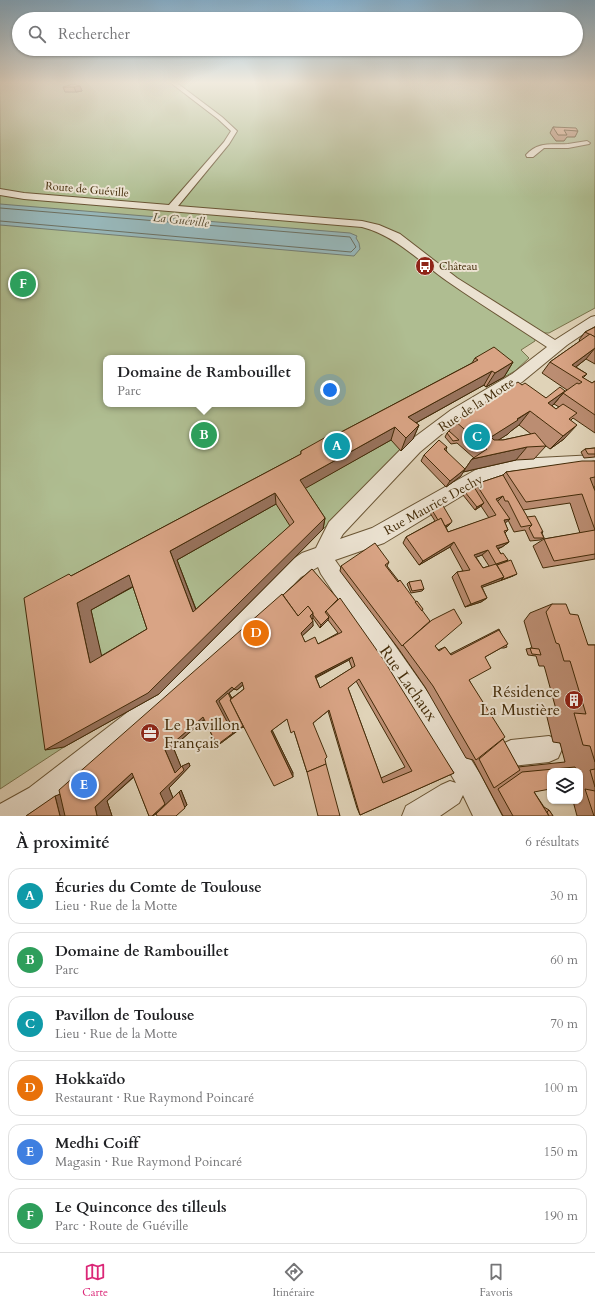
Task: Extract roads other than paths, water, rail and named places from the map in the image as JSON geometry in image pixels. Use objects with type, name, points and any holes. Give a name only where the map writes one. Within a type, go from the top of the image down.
[{"type":"street","points":[[172,208],[227,143],[234,131],[223,121]]},
{"type":"street","points":[[530,155],[538,147],[551,145],[565,146],[587,143]]},
{"type":"street","name":"Route de Guéville","points":[[0,192],[24,196],[371,226],[387,231],[395,236],[438,270],[556,347]]},
{"type":"street","points":[[354,235],[371,226]]},
{"type":"street","name":"Rue de la Motte","points":[[323,555],[336,528],[414,447],[456,414],[518,378],[556,347],[595,320]]},
{"type":"street","name":"Rue Maurice Dechy","points":[[6,816],[38,797],[168,696],[294,570],[309,560],[377,536],[479,476],[519,466],[595,462]]},
{"type":"street","name":"Rue Lachaux","points":[[323,555],[328,567],[439,727],[466,783],[488,816]]},
{"type":"street","points":[[507,755],[511,753],[550,749]]},
{"type":"street","points":[[416,816],[466,783]]},
{"type":"water","name":"La Guéville","points":[[0,204],[350,233],[357,236],[356,238],[360,249],[354,256],[0,225]]},
{"type":"place","name":"Château","points":[[425,266]]},
{"type":"place","name":"Le Quinconce des tilleuls","points":[[23,284]]},
{"type":"place","name":"Domaine de Rambouillet","points":[[204,435]]},
{"type":"place","name":"Pavillon de Toulouse","points":[[477,437]]},
{"type":"place","name":"Écuries du Comte de Toulouse","points":[[337,446]]},
{"type":"place","name":"Hokkaïdo","points":[[256,633]]},
{"type":"place","name":"Résidence La Mustière","points":[[574,700]]},
{"type":"place","name":"Le Pavillon Français","points":[[150,733]]},
{"type":"place","name":"Medhi Coiff","points":[[84,785]]}]
